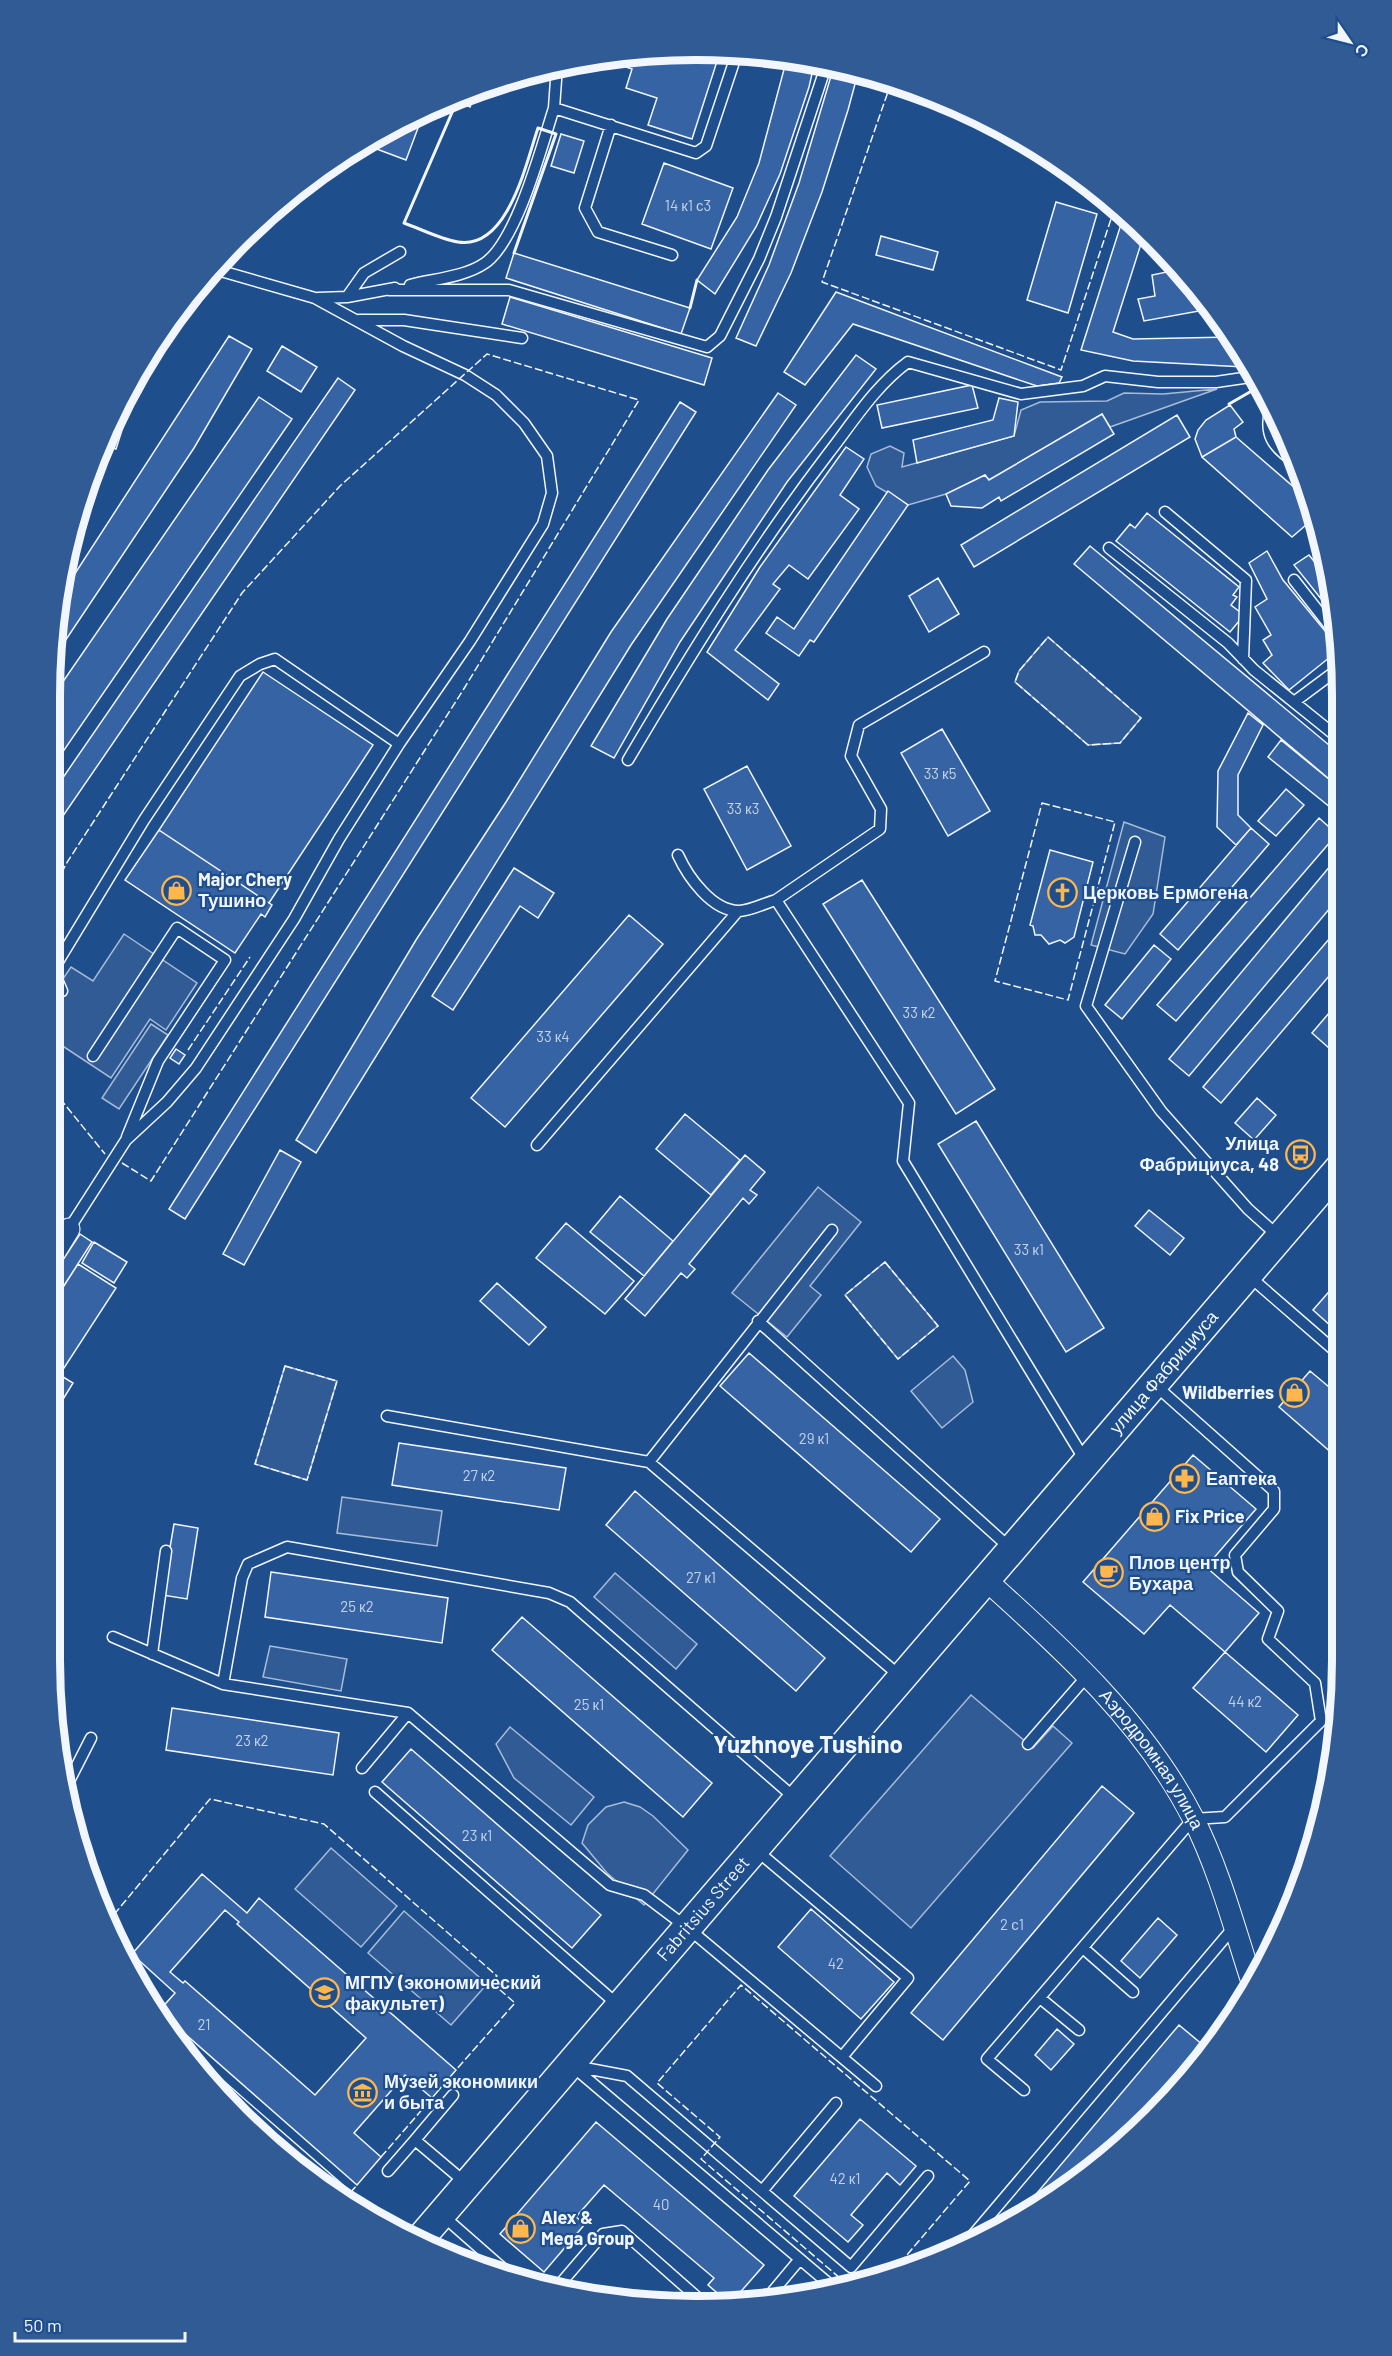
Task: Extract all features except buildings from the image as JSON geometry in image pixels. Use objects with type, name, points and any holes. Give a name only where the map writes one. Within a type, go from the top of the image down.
[{"type":"main road","name":"улица Фабрициуса","points":[[987,1581],[1332,1177]]},
{"type":"main road","name":"Fabritsius Street","points":[[424,2234],[987,1581]]},
{"type":"street","points":[[60,1244],[69,1229]]},
{"type":"street","name":"Аэродромная улица","points":[[987,1581],[1088,1675],[1146,1745],[1193,1819],[1249,1974]]},
{"type":"lane","points":[[554,108],[696,153],[706,146],[735,61]]},
{"type":"lane","points":[[389,290],[509,290],[707,347],[720,336],[759,260],[776,217],[824,73]]},
{"type":"lane","points":[[315,298],[347,297],[389,290],[461,273],[486,263],[505,237],[520,209],[554,108],[556,76]]},
{"type":"lane","points":[[611,125],[585,208],[598,232],[672,255]]},
{"type":"lane","points":[[347,297],[364,273],[400,252]]},
{"type":"lane","points":[[126,1140],[167,1102],[196,1068],[294,919],[339,839],[399,744],[470,641],[537,534],[543,524],[552,493],[547,456],[524,423],[496,394],[465,375],[403,346],[315,298],[223,272]]},
{"type":"lane","points":[[359,320],[404,320],[522,338]]},
{"type":"lane","points":[[628,760],[700,639],[791,503],[886,378],[908,362],[1022,394],[1083,386],[1105,376],[1158,382],[1204,382],[1246,377]]},
{"type":"lane","points":[[1269,421],[1268,430],[1278,451],[1285,455]]},
{"type":"lane","points":[[1165,512],[1246,580],[1243,658]]},
{"type":"lane","points":[[1109,548],[1228,643],[1332,733]]},
{"type":"lane","points":[[1294,580],[1328,624]]},
{"type":"lane","points":[[537,1145],[738,911],[776,900],[880,829],[881,809],[851,756],[859,725],[984,652]]},
{"type":"lane","points":[[60,958],[144,820],[240,676],[260,664],[275,659],[399,744]]},
{"type":"lane","points":[[1294,702],[1331,674]]},
{"type":"lane","points":[[1135,842],[1086,1005],[1161,1111],[1248,1209],[1281,1238]]},
{"type":"lane","points":[[678,855],[683,866],[708,899],[738,911]]},
{"type":"lane","points":[[776,900],[909,1103],[903,1161],[1088,1464]]},
{"type":"lane","points":[[69,1229],[126,1140],[158,1061],[225,960],[177,928],[93,1056]]},
{"type":"lane","points":[[60,986],[62,991]]},
{"type":"lane","points":[[649,1462],[832,1230]]},
{"type":"lane","points":[[1249,1276],[1332,1348]]},
{"type":"lane","points":[[758,1321],[1013,1551]]},
{"type":"lane","points":[[1024,2090],[987,2059],[1193,1819],[1225,1817],[1320,1721],[1315,1683],[1268,1639],[1278,1611],[1238,1572],[1235,1555],[1274,1509],[1274,1491],[1155,1385]]},
{"type":"lane","points":[[387,1416],[649,1462],[903,1679]]},
{"type":"lane","points":[[223,1684],[242,1578],[248,1564],[287,1546],[549,1593],[570,1602],[799,1801]]},
{"type":"lane","points":[[152,1654],[166,1551]]},
{"type":"lane","points":[[113,1637],[223,1684],[408,1713],[610,1885],[644,1895],[689,1929],[876,2086]]},
{"type":"lane","points":[[1028,1744],[1088,1675]]},
{"type":"lane","points":[[362,1768],[408,1713]]},
{"type":"lane","points":[[71,1777],[91,1738]]},
{"type":"lane","points":[[375,1792],[620,2008]]},
{"type":"lane","points":[[756,1850],[908,1978],[842,2057]]},
{"type":"lane","points":[[977,2230],[1234,1927]]},
{"type":"lane","points":[[1083,1948],[1133,1992]]},
{"type":"lane","points":[[1040,1998],[1078,2030]]},
{"type":"lane","points":[[570,2065],[627,2076],[851,2267],[928,2176]]},
{"type":"lane","points":[[570,2065],[827,2282]]},
{"type":"lane","points":[[388,2171],[453,2095]]},
{"type":"lane","points":[[238,2101],[321,2174]]},
{"type":"lane","points":[[762,2191],[836,2103]]},
{"type":"lane","points":[[415,2139],[467,2185]]},
{"type":"lane","points":[[442,2214],[498,2264]]},
{"type":"lane","points":[[562,2282],[603,2234],[622,2231],[695,2296]]},
{"type":"lane","points":[[773,2292],[800,2259]]},
{"type":"shaded area","points":[[1217,389],[1110,427],[1102,414],[989,480],[985,475],[946,494],[908,505],[876,486],[867,467],[871,454],[890,446],[904,453],[902,467],[1014,436],[1021,410],[1040,402],[1107,401],[1124,393],[1163,394]]},
{"type":"shaded area","points":[[1048,637],[1141,718],[1120,743],[1088,745],[1015,682],[1019,671]]},
{"type":"shaded area","points":[[1124,822],[1165,837],[1153,914],[1125,954],[1091,945]]},
{"type":"shaded area","points":[[124,934],[197,983],[166,1030],[150,1019],[111,1078],[60,1044],[60,983],[71,967],[93,981]]},
{"type":"shaded area","points":[[151,1024],[168,1035],[119,1109],[102,1098]]},
{"type":"shaded area","points":[[818,1187],[861,1222],[810,1286],[821,1295],[787,1337],[732,1293]]},
{"type":"shaded area","points":[[885,1262],[938,1326],[898,1359],[845,1295]]},
{"type":"shaded area","points":[[953,1356],[965,1370],[973,1402],[942,1428],[911,1391]]},
{"type":"shaded area","points":[[285,1366],[337,1381],[307,1480],[255,1464]]},
{"type":"shaded area","points":[[342,1497],[442,1511],[437,1546],[337,1533]]},
{"type":"shaded area","points":[[615,1573],[697,1644],[676,1669],[594,1597]]},
{"type":"shaded area","points":[[270,1646],[347,1659],[341,1691],[263,1677]]},
{"type":"shaded area","points":[[971,1695],[1033,1748],[1053,1726],[1072,1743],[911,1928],[830,1856]]},
{"type":"shaded area","points":[[510,1727],[594,1797],[571,1825],[514,1778],[496,1744]]},
{"type":"shaded area","points":[[624,1802],[640,1807],[653,1816],[688,1850],[644,1905],[607,1873],[582,1843],[588,1825],[606,1807]]},
{"type":"shaded area","points":[[331,1848],[397,1906],[361,1947],[295,1889]]},
{"type":"shaded area","points":[[404,1911],[487,1984],[451,2025],[368,1953]]},
{"type":"fence","points":[[888,90],[822,282],[1061,370],[1112,216]]},
{"type":"fence","points":[[60,876],[242,593],[340,486],[487,354],[639,400],[465,687],[151,1181],[122,1163]]},
{"type":"fence","points":[[1048,637],[1141,718],[1120,743],[1088,745],[1015,682],[1019,671],[1048,637]]},
{"type":"fence","points":[[1042,803],[1115,822],[1068,1000],[995,981],[1042,803]]},
{"type":"fence","points":[[188,1050],[250,957]]},
{"type":"fence","points":[[60,1099],[105,1154]]},
{"type":"fence","points":[[885,1262],[938,1326],[898,1359],[845,1295],[885,1262]]},
{"type":"fence","points":[[285,1366],[337,1381],[307,1480],[255,1464],[285,1366]]},
{"type":"fence","points":[[114,1915],[210,1799],[324,1824],[497,1976],[491,1982],[515,2003],[456,2070]]},
{"type":"fence","points":[[841,2279],[701,2159],[720,2137],[657,2083],[741,1985],[970,2181],[901,2262]]},
{"type":"fence","points":[[381,2157],[432,2098]]},
{"type":"fence","points":[[350,2193],[357,2185]]},
{"type":"wall","points":[[454,108],[404,223],[458,242],[475,241],[490,232],[502,219],[521,182],[538,128],[556,134],[514,253]]},
{"type":"wall","points":[[690,308],[697,280]]},
{"type":"wall","points":[[1229,404],[1253,390]]},
{"type":"place","name":"Major Chery Тушино","points":[[177,890]]},
{"type":"place","name":"Церковь Ермогена","points":[[1062,893]]},
{"type":"place","name":"Улица Фабрициуса, 48","points":[[1300,1154]]},
{"type":"place","name":"Wildberries","points":[[1295,1393]]},
{"type":"place","name":"Еаптека","points":[[1185,1479]]},
{"type":"place","name":"Fix Price","points":[[1154,1517]]},
{"type":"place","name":"Плов центр Бухара","points":[[1108,1573]]},
{"type":"place","name":"МГПУ (экономический факультет)","points":[[324,1993]]},
{"type":"place","name":"Музей экономики и быта","points":[[363,2092]]},
{"type":"place","name":"Alex & Mega Group","points":[[520,2228]]},
{"type":"district","name":"Yuzhnoye Tushino","points":[[808,1745]]}]
